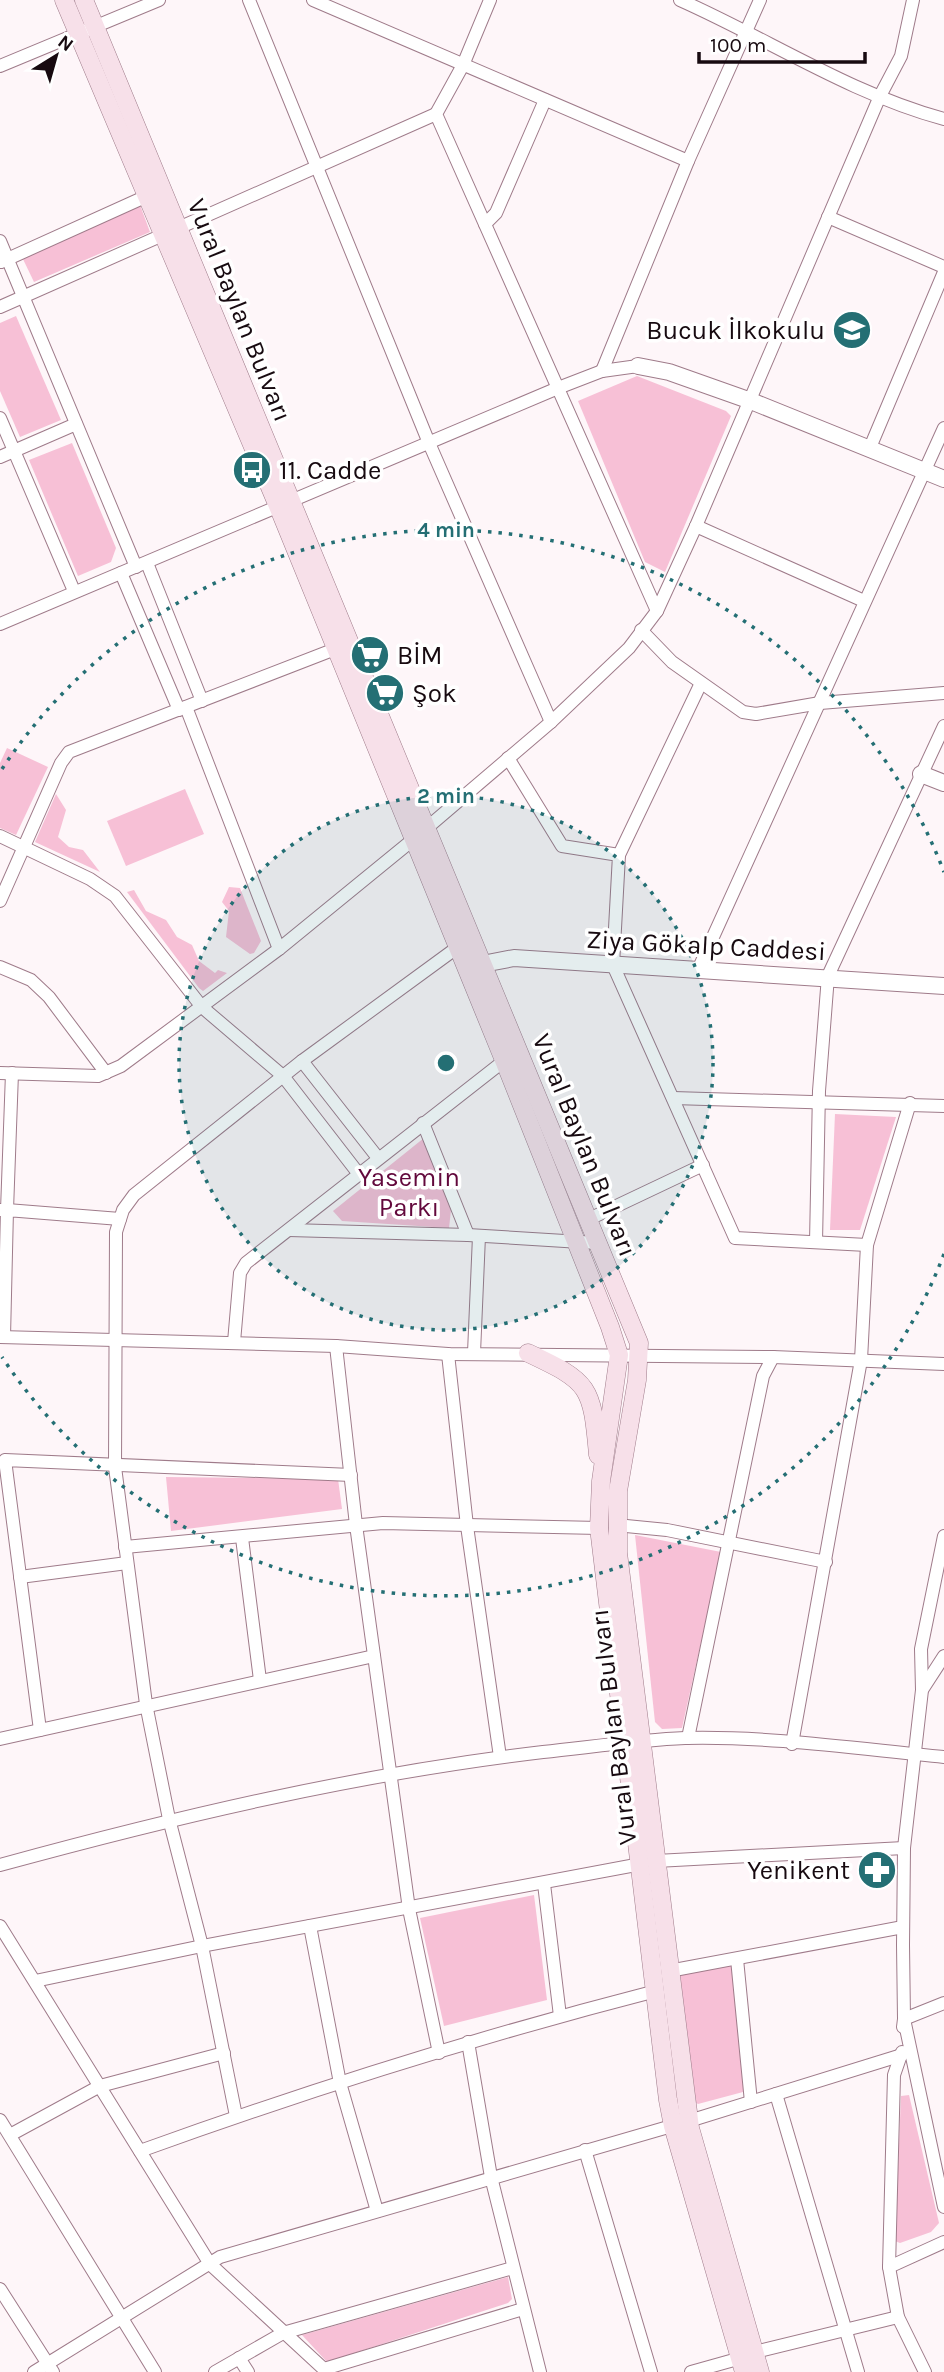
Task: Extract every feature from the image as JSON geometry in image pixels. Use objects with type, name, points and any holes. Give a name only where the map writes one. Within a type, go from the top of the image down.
[{"type":"main road","name":"Vural Baylan Bulvarı","points":[[64,0],[87,31],[511,1055],[587,1220],[639,1343],[640,1357],[618,1491],[607,1526]]},
{"type":"main road","name":"Vural Baylan Bulvarı","points":[[84,0],[87,31],[148,196],[171,232]]},
{"type":"main road","name":"Vural Baylan Bulvarı","points":[[511,1055],[576,1242],[620,1355],[601,1482],[649,1863],[669,1971],[681,2124]]},
{"type":"main road","points":[[528,1353],[577,1378],[587,1393],[593,1412],[601,1482]]},
{"type":"main road","name":"Vural Baylan Bulvarı","points":[[649,1863],[656,1991],[681,2124],[747,2361],[760,2372]]},
{"type":"street","points":[[0,66],[159,0]]},
{"type":"street","points":[[249,0],[429,443],[551,722]]},
{"type":"street","points":[[313,0],[688,161]]},
{"type":"street","points":[[0,307],[436,114],[463,65],[490,0]]},
{"type":"street","points":[[680,0],[880,96],[944,119]]},
{"type":"street","points":[[602,371],[688,161],[760,0]]},
{"type":"street","points":[[913,0],[901,56],[880,96],[751,401],[657,611],[629,648],[551,722],[420,834],[279,949],[121,1066],[98,1076],[6,1073],[2,1337],[116,1342],[234,1342],[448,1354],[773,1357],[944,1364]]},
{"type":"street","points":[[485,224],[496,213],[545,100]]},
{"type":"street","points":[[436,114],[657,611]]},
{"type":"street","points":[[4,260],[148,196]]},
{"type":"street","points":[[828,217],[944,267]]},
{"type":"street","points":[[0,241],[4,260],[23,296],[76,424],[202,701]]},
{"type":"street","points":[[869,450],[944,272]]},
{"type":"street","points":[[0,624],[602,371],[638,366],[669,372],[751,401],[944,479]]},
{"type":"street","points":[[0,418],[74,591]]},
{"type":"street","points":[[0,457],[76,424]]},
{"type":"street","points":[[698,970],[864,601],[943,435]]},
{"type":"street","points":[[695,526],[864,601]]},
{"type":"street","points":[[121,573],[183,708],[279,949]]},
{"type":"street","points":[[641,630],[672,662],[743,712],[757,714],[820,703],[944,693]]},
{"type":"street","points":[[0,901],[22,846],[61,763],[69,752],[343,646]]},
{"type":"street","points":[[701,683],[619,855],[614,964],[735,1238],[867,1245]]},
{"type":"street","points":[[816,1242],[819,1100],[828,976],[944,726]]},
{"type":"street","points":[[508,758],[562,846],[619,855]]},
{"type":"street","points":[[921,774],[944,783]]},
{"type":"street","points":[[0,836],[90,879],[115,896],[202,1007],[283,1076],[358,1173]]},
{"type":"street","points":[[236,2116],[202,1946],[169,1819],[146,1704],[116,1467],[116,1232],[134,1195],[302,1061],[464,943]]},
{"type":"street","name":"Ziya Gökalp Caddesi","points":[[474,966],[514,958],[828,976],[944,986]]},
{"type":"street","points":[[0,967],[31,980],[49,997],[106,1073]]},
{"type":"street","points":[[234,1342],[240,1273],[262,1249],[511,1055]]},
{"type":"street","points":[[302,1061],[378,1158]]},
{"type":"street","points":[[673,1098],[819,1100],[944,1106]]},
{"type":"street","points":[[792,1744],[861,1360],[867,1245],[910,1103]]},
{"type":"street","points":[[423,1123],[473,1235],[474,1353]]},
{"type":"street","points":[[587,1220],[703,1165]]},
{"type":"street","points":[[3,1210],[120,1219]]},
{"type":"street","points":[[289,1230],[473,1235],[597,1243]]},
{"type":"street","points":[[336,1346],[356,1525],[389,1773],[409,1909],[439,2053]]},
{"type":"street","points":[[448,1354],[467,1526],[500,1757]]},
{"type":"street","points":[[688,1738],[763,1376],[773,1357]]},
{"type":"street","points":[[40,1730],[3,1460],[116,1467],[351,1475]]},
{"type":"street","points":[[125,1547],[242,1538],[356,1525],[607,1526],[667,1530],[826,1563]]},
{"type":"street","points":[[925,2372],[898,2317],[889,2267],[894,2076],[902,2055],[904,2019],[904,1848],[922,1690],[921,1649],[944,1536]]},
{"type":"street","points":[[242,1538],[260,1680]]},
{"type":"street","points":[[20,1577],[127,1563]]},
{"type":"street","points":[[0,1739],[146,1704],[374,1656]]},
{"type":"street","points":[[922,1690],[944,1656]]},
{"type":"street","points":[[0,1865],[169,1819],[389,1773],[500,1757],[688,1738],[944,1757]]},
{"type":"street","points":[[35,1982],[202,1946],[649,1863],[904,1848]]},
{"type":"street","points":[[544,1884],[560,2016]]},
{"type":"street","points":[[0,1926],[210,2264],[326,2371],[523,2309]]},
{"type":"street","points":[[310,1926],[340,2083],[377,2210]]},
{"type":"street","points":[[669,1971],[903,1927]]},
{"type":"street","points":[[737,1959],[751,2102]]},
{"type":"street","points":[[140,2151],[236,2116],[468,2042],[656,1991]]},
{"type":"street","points":[[904,2019],[944,2003]]},
{"type":"street","points":[[904,2019],[944,2207]]},
{"type":"street","points":[[468,2042],[491,2177],[540,2372]]},
{"type":"street","points":[[9,2135],[100,2086],[224,2053]]},
{"type":"street","points":[[34,2372],[50,2368],[220,2257],[681,2124],[902,2055]]},
{"type":"street","points":[[776,2094],[858,2372]]},
{"type":"street","points":[[0,2120],[155,2372]]},
{"type":"street","points":[[585,2150],[651,2372]]},
{"type":"street","points":[[889,2267],[944,2242]]},
{"type":"street","points":[[215,2372],[283,2333],[513,2268]]},
{"type":"street","points":[[0,2289],[50,2368]]},
{"type":"street","points":[[691,2372],[747,2361],[844,2328],[898,2317]]},
{"type":"street","points":[[239,2358],[248,2372]]},
{"type":"green space","points":[[140,205],[150,232],[34,282],[22,257]]},
{"type":"green space","points":[[16,316],[61,420],[20,437],[0,391],[0,323]]},
{"type":"green space","points":[[637,376],[726,411],[731,416],[665,572],[645,562],[578,401]]},
{"type":"green space","points":[[72,443],[116,548],[111,562],[78,576],[29,460]]},
{"type":"green space","points":[[7,748],[48,767],[16,835],[0,828],[0,763]]},
{"type":"green space","points":[[185,789],[204,834],[126,866],[107,821]]},
{"type":"green space","points":[[56,794],[66,810],[58,837],[69,847],[83,850],[100,872],[35,842]]},
{"type":"green space","points":[[229,887],[240,888],[261,941],[254,953],[250,954],[226,937],[229,911],[222,902]]},
{"type":"green space","points":[[134,890],[146,911],[166,920],[177,937],[192,945],[199,961],[215,973],[218,970],[227,973],[203,991],[199,988],[127,892]]},
{"type":"green space","points":[[835,1114],[896,1117],[860,1230],[830,1230]]},
{"type":"green space","name":"Yasemin Parkı","points":[[424,1138],[451,1210],[449,1228],[342,1221],[333,1211]]},
{"type":"green space","points":[[166,1477],[338,1479],[342,1509],[171,1531]]},
{"type":"green space","points":[[635,1535],[721,1552],[682,1728],[662,1729],[655,1722]]},
{"type":"green space","points":[[534,1895],[547,2000],[444,2026],[420,1918]]},
{"type":"green space","points":[[731,1965],[746,2088],[743,2092],[698,2104],[695,2102],[678,1974]]},
{"type":"green space","points":[[909,2095],[939,2223],[931,2232],[900,2243],[895,2241],[901,2096]]},
{"type":"green space","points":[[508,2277],[512,2299],[508,2303],[327,2362],[302,2335]]},
{"type":"place","name":"Bucuk İlkokulu","points":[[852,330]]},
{"type":"place","name":"11. Cadde","points":[[252,470]]},
{"type":"place","name":"BİM","points":[[370,655]]},
{"type":"place","name":"Şok","points":[[385,693]]},
{"type":"place","name":"Yenikent","points":[[877,1870]]}]
